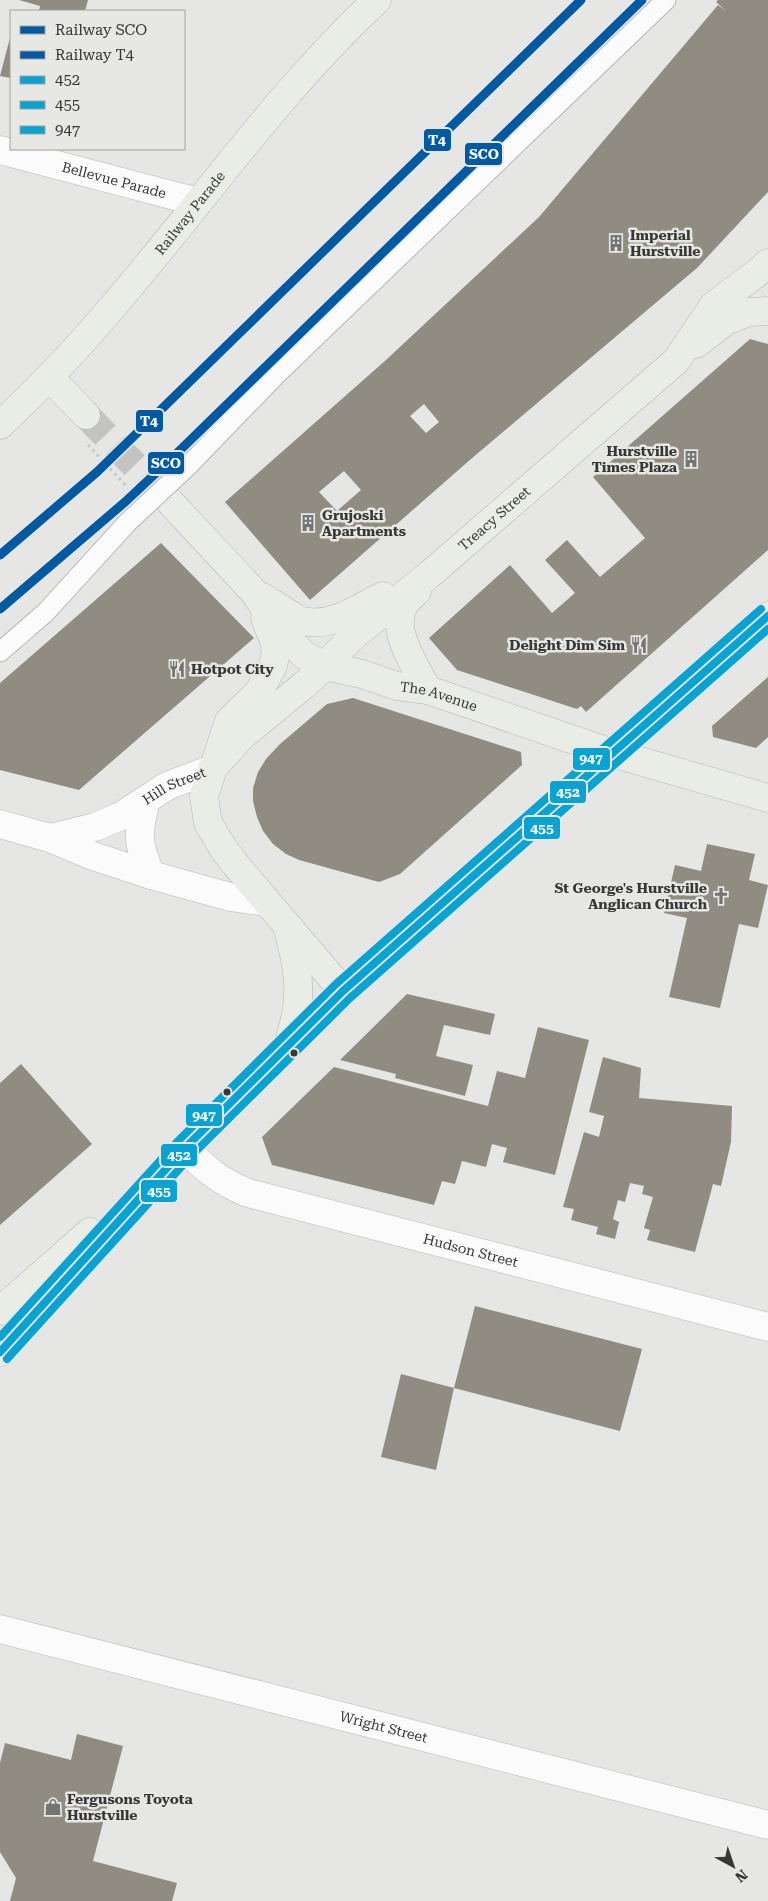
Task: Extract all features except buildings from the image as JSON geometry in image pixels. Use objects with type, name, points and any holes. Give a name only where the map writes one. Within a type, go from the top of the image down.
[{"type":"street","name":"Railway Parade","points":[[0,425],[49,377],[115,305],[300,79],[351,24],[377,0]]},
{"type":"street","name":"Bellevue Parade","points":[[0,150],[198,202]]},
{"type":"street","name":"Treacy Street","points":[[212,769],[242,736],[325,666],[351,638],[430,574],[676,361],[713,306],[768,263]]},
{"type":"street","points":[[676,361],[726,321],[748,312],[768,311]]},
{"type":"street","points":[[49,377],[86,415]]},
{"type":"street","name":"The Avenue","points":[[171,502],[254,592],[290,641],[304,655],[325,666],[362,674],[397,686],[428,690],[612,753],[768,798]]},
{"type":"street","points":[[254,592],[301,621],[332,621],[351,614],[370,602],[430,574]]},
{"type":"street","points":[[428,690],[407,650],[400,628],[402,609],[430,574]]},
{"type":"street","points":[[212,769],[229,721],[258,693],[273,666],[276,651],[274,638],[254,592]]},
{"type":"street","points":[[0,1352],[185,1148],[343,991],[768,616]]},
{"type":"street","name":"Hill Street","points":[[50,838],[95,826],[122,816],[167,786],[212,769]]},
{"type":"street","name":"Hill Street","points":[[212,769],[204,796],[208,823],[223,848],[343,991]]},
{"type":"street","points":[[146,801],[138,838],[151,875]]},
{"type":"street","points":[[0,824],[50,838],[93,856],[151,875],[230,897],[267,902]]},
{"type":"street","points":[[287,925],[296,962],[298,1007],[287,1046]]},
{"type":"street","points":[[0,1311],[185,1148]]},
{"type":"street","name":"Hudson Street","points":[[185,1148],[206,1170],[225,1184],[248,1194],[768,1327]]},
{"type":"street","name":"Wright Street","points":[[0,1629],[768,1825]]},
{"type":"lane","points":[[0,652],[46,612],[128,522],[189,465],[276,376],[666,0]]},
{"type":"path","points":[[87,444],[132,494]]},
{"type":"tunnel","points":[[86,415],[171,503]]},
{"type":"rail line","name":"T4","points":[[0,555],[97,472],[581,0]]},
{"type":"rail line","name":"SCO","points":[[0,609],[125,502],[172,458],[642,0]]},
{"type":"transit line","name":"947","points":[[0,1337],[178,1141],[336,984],[761,609]]},
{"type":"transit line","name":"452","points":[[0,1352],[185,1148],[343,991],[768,616]]},
{"type":"transit line","name":"455","points":[[7,1359],[192,1155],[350,998],[768,629]]},
{"type":"place","name":"Imperial Hurstville","points":[[616,243]]},
{"type":"place","name":"Hurstville Times Plaza","points":[[691,459]]},
{"type":"place","name":"Grujoski Apartments","points":[[308,523]]},
{"type":"place","name":"Delight Dim Sim","points":[[639,645]]},
{"type":"place","name":"Hotpot City","points":[[177,669]]},
{"type":"place","name":"St George's Hurstville Anglican Church","points":[[721,896]]},
{"type":"place","name":"Fergusons Toyota Hurstville","points":[[53,1807]]}]
